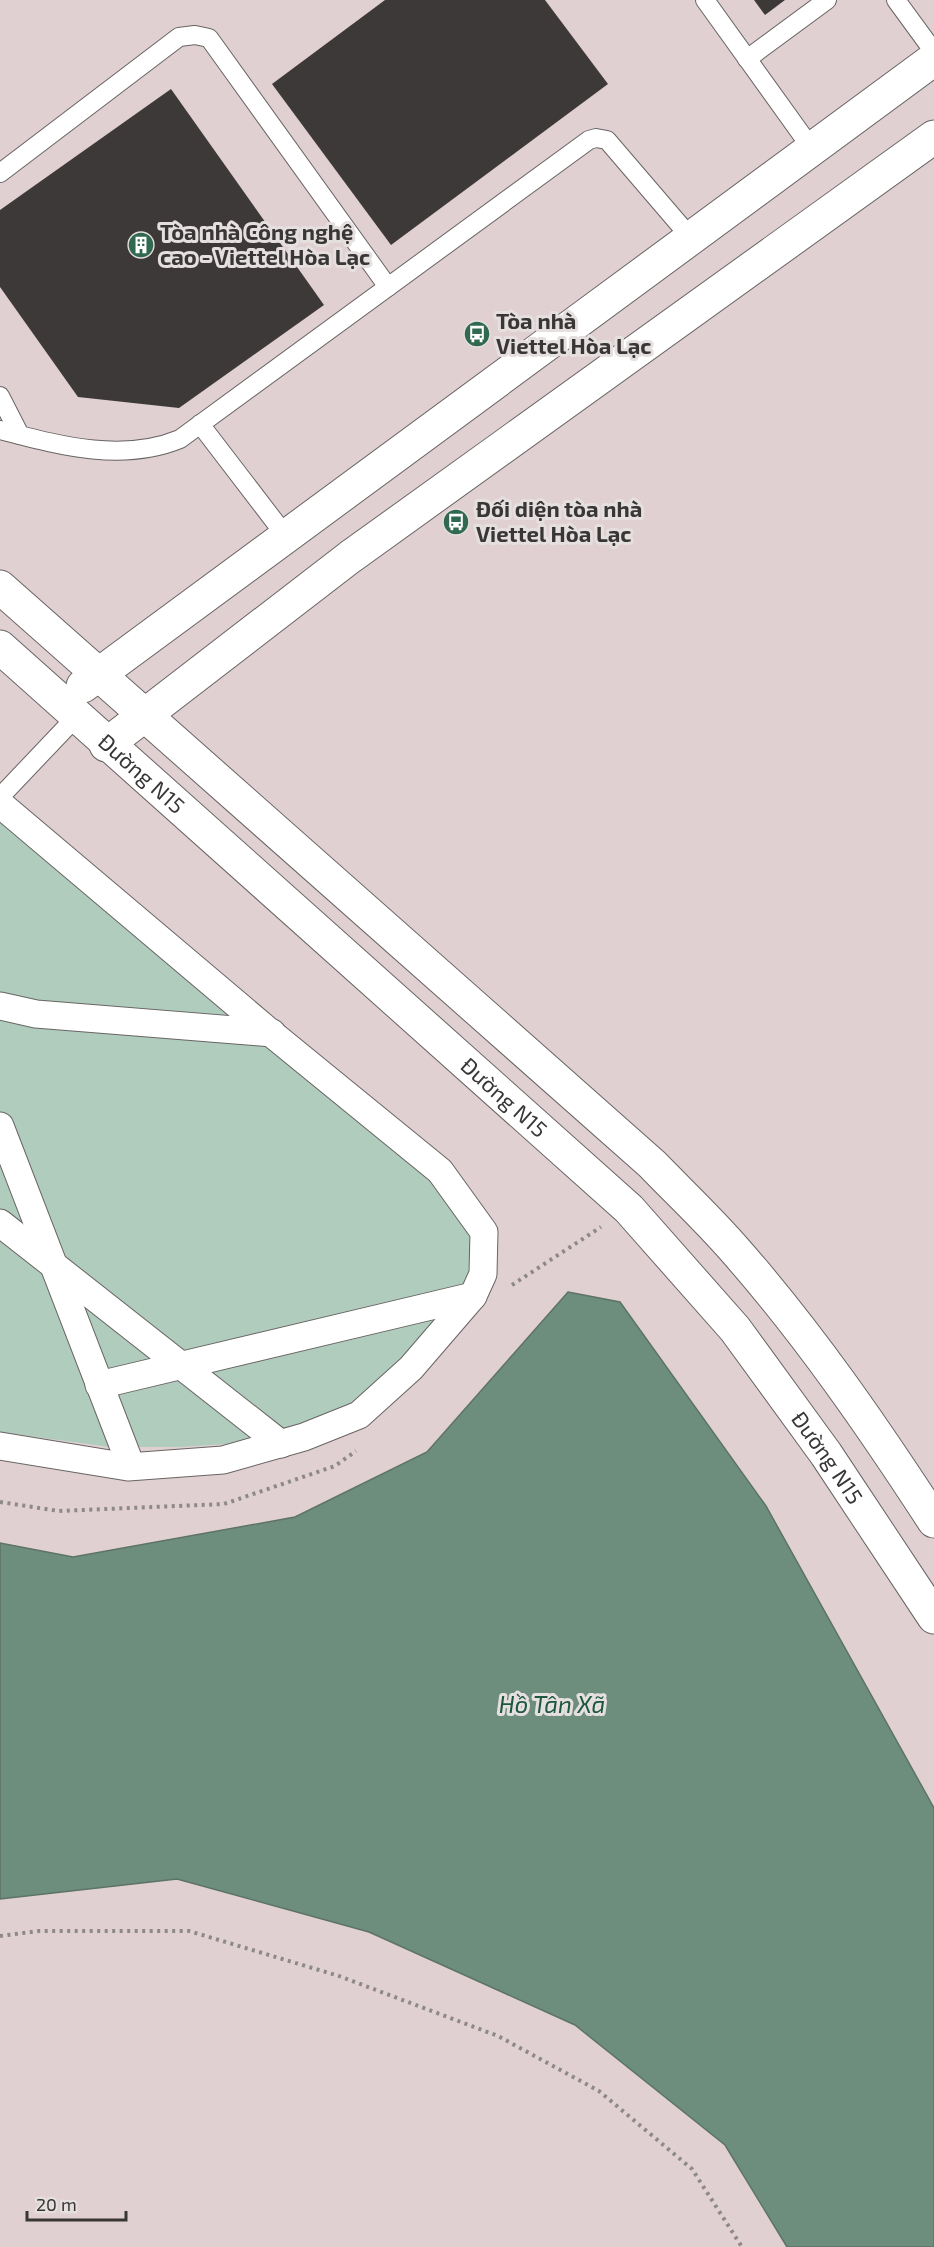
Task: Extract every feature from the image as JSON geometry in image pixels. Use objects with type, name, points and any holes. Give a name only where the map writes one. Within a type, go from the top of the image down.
[{"type":"street","points":[[69,709],[100,673],[934,59]]},
{"type":"street","points":[[106,745],[350,557],[934,137]]},
{"type":"street","points":[[0,587],[100,673],[660,1172],[734,1249],[792,1322],[876,1432],[934,1521]]},
{"type":"street","name":"Đường N15","points":[[0,647],[106,745],[629,1209],[735,1329],[826,1454],[934,1617]]},
{"type":"street","points":[[0,804],[272,1034],[440,1171],[484,1232],[483,1274],[473,1296],[411,1368],[359,1415],[281,1444],[223,1460],[131,1466],[0,1446]]},
{"type":"street","points":[[0,1006],[36,1014],[272,1034]]},
{"type":"street","points":[[0,1125],[131,1466]]},
{"type":"street","points":[[0,1223],[281,1444]]},
{"type":"street","points":[[99,1385],[184,1367],[473,1296]]},
{"type":"lane","points":[[705,0],[812,149]]},
{"type":"lane","points":[[747,59],[826,0]]},
{"type":"lane","points":[[896,0],[934,52]]},
{"type":"lane","points":[[0,173],[179,37],[195,35],[209,38],[388,287]]},
{"type":"lane","points":[[0,430],[97,450],[158,448],[180,439],[589,140],[596,138],[607,140],[691,238]]},
{"type":"lane","points":[[0,396],[20,435]]},
{"type":"lane","points":[[200,424],[285,535]]},
{"type":"lane","points":[[0,797],[69,709]]},
{"type":"path","points":[[0,1936],[39,1931],[189,1931],[339,1976],[498,2036],[599,2091],[692,2169],[742,2247]]},
{"type":"shaded area","points":[[0,0],[934,0],[934,2247],[0,2247]]},
{"type":"shaded area","points":[[0,819],[442,1190],[472,1227],[472,1280],[429,1331],[358,1399],[317,1422],[243,1443],[180,1447],[109,1447],[0,1432]]},
{"type":"water","name":"Hồ Tân Xã","points":[[568,1292],[620,1302],[766,1506],[934,1808],[934,2247],[787,2247],[725,2145],[575,2025],[369,1932],[177,1879],[0,1899],[0,1543],[73,1557],[295,1517],[427,1452]]},
{"type":"building","points":[[385,0],[545,0],[608,84],[391,245],[272,84]]},
{"type":"building","points":[[754,0],[785,0],[765,15]]},
{"type":"building","name":"Tòa nhà Công nghệ cao - Viettel Hòa Lạc","points":[[171,89],[324,305],[179,408],[78,397],[0,287],[0,210]]},
{"type":"place","name":"Tòa nhà Công nghệ cao - Viettel Hòa Lạc","points":[[141,245]]},
{"type":"place","name":"Tòa nhà Viettel Hòa Lạc","points":[[477,334]]},
{"type":"place","name":"Đối diện tòa nhà Viettel Hòa Lạc","points":[[456,522]]}]
